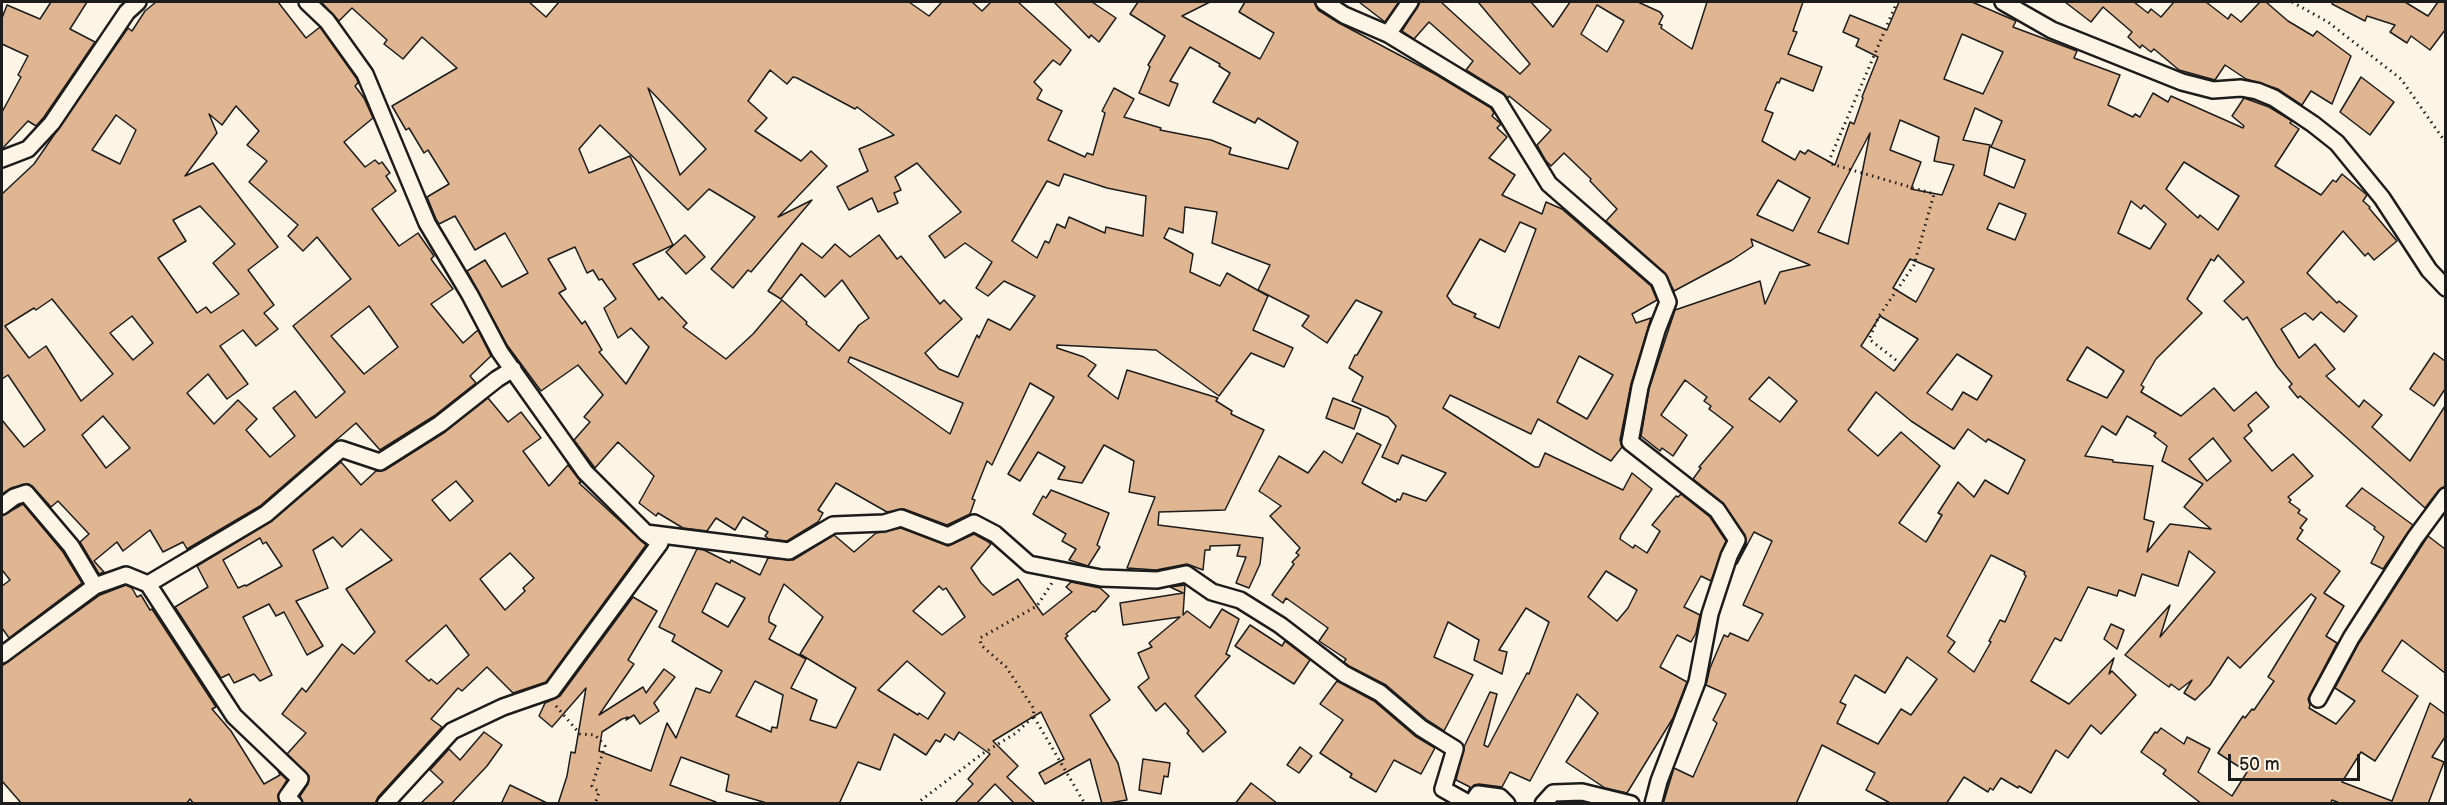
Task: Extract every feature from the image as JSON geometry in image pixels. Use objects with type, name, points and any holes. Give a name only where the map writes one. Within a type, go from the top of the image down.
[{"type":"street","points":[[2,159],[28,149],[52,123],[127,12],[138,2]]},
{"type":"street","points":[[307,2],[327,21],[365,75],[427,223],[500,352],[585,472],[646,533],[660,543],[552,690],[503,707],[452,732],[385,804]]},
{"type":"street","points":[[1324,2],[1344,15],[1388,34],[1498,101],[1549,184],[1659,280],[1668,302],[1640,387],[1630,442],[1717,510],[1737,540],[1729,556],[1710,614],[1698,682],[1659,781],[1653,804]]},
{"type":"street","points":[[1388,34],[1410,2]]},
{"type":"street","points":[[2003,2],[2052,30],[2182,82],[2213,90],[2241,88],[2257,91],[2284,105],[2337,143],[2382,198],[2429,270],[2445,288]]},
{"type":"street","points":[[148,584],[266,514],[341,449],[380,462],[440,424],[513,369]]},
{"type":"street","points":[[2,506],[14,497],[26,493],[70,546],[95,586]]},
{"type":"street","points":[[2318,699],[2351,638],[2415,538],[2445,496]]},
{"type":"street","points":[[646,533],[789,551],[833,525],[884,523],[902,518],[948,536],[974,523],[995,534],[1029,564],[1101,578],[1157,580],[1186,574],[1212,592],[1240,600],[1280,625],[1344,674],[1380,693],[1421,728],[1455,749],[1443,789],[1471,804],[1478,794],[1500,797],[1507,804]]},
{"type":"street","points":[[2,655],[95,586],[126,575],[148,584],[234,716],[300,779],[287,797],[294,804]]},
{"type":"street","points":[[1543,804],[1553,793],[1582,792],[1631,804]]},
{"type":"path","points":[[1896,360],[1869,339],[1880,316],[1914,265],[1934,194],[1828,163],[1897,2]]},
{"type":"path","points":[[2292,2],[2328,22],[2401,79],[2445,143]]},
{"type":"path","points":[[1061,570],[1037,606],[980,639],[981,645],[1006,667],[1034,709],[1033,717],[1085,804]]},
{"type":"path","points":[[543,693],[580,734],[595,735],[605,746],[592,786],[599,792],[596,804]]},
{"type":"path","points":[[916,804],[982,754],[1016,733],[1033,717]]},
{"type":"building","points":[[51,2],[87,2],[70,29],[95,42],[44,117],[36,126],[28,121],[2,149],[2,112],[21,77],[18,75],[28,56],[2,44],[2,18],[7,5],[40,19]]},
{"type":"building","points":[[156,2],[278,2],[306,38],[320,27],[357,79],[358,83],[355,86],[364,98],[373,118],[344,142],[365,167],[375,160],[379,164],[382,162],[390,173],[386,176],[396,191],[372,209],[399,246],[418,233],[434,256],[431,259],[453,289],[431,304],[463,343],[478,330],[491,356],[470,376],[476,383],[434,416],[380,450],[356,423],[260,506],[187,549],[183,542],[163,552],[150,530],[123,551],[117,542],[94,561],[104,572],[99,574],[80,542],[89,534],[58,501],[51,507],[28,484],[11,488],[2,494],[2,420],[24,447],[45,430],[8,375],[2,379],[2,194],[34,164],[128,28],[132,31],[145,11]],"holes":[[[236,106],[259,131],[247,145],[267,161],[249,182],[298,225],[288,236],[303,251],[317,237],[351,279],[293,326],[345,392],[316,418],[295,391],[273,408],[295,436],[270,457],[246,430],[257,419],[238,400],[214,424],[187,393],[208,374],[227,399],[248,384],[220,346],[243,330],[256,346],[278,329],[264,313],[274,305],[248,270],[278,247],[213,163],[185,176],[217,133],[209,114],[222,125]],[[116,115],[136,130],[120,164],[92,150]],[[200,206],[235,244],[213,263],[239,294],[211,313],[206,307],[197,313],[158,258],[186,241],[173,220]],[[52,299],[113,374],[81,401],[46,346],[29,358],[5,326],[34,308],[36,310]],[[369,306],[398,347],[364,374],[331,336]],[[132,316],[153,343],[133,360],[110,333]],[[103,416],[130,448],[106,468],[82,435]]]},
{"type":"building","points":[[321,2],[529,2],[546,17],[559,2],[909,2],[929,16],[942,2],[972,2],[982,11],[991,2],[1018,2],[1071,50],[1060,65],[1053,60],[1034,82],[1042,90],[1037,99],[1062,111],[1048,140],[1085,157],[1087,153],[1093,155],[1105,113],[1102,111],[1114,88],[1134,99],[1124,117],[1161,128],[1160,130],[1211,140],[1231,148],[1229,154],[1288,169],[1298,142],[1258,118],[1255,123],[1213,102],[1230,73],[1219,66],[1220,64],[1190,47],[1170,81],[1178,84],[1169,106],[1139,93],[1150,67],[1148,65],[1165,36],[1130,14],[1138,2],[1210,2],[1182,16],[1260,59],[1274,33],[1239,12],[1245,2],[1314,2],[1318,10],[1339,23],[1435,74],[1491,108],[1494,113],[1492,116],[1501,124],[1497,128],[1507,137],[1489,158],[1515,175],[1502,195],[1542,214],[1546,202],[1562,209],[1651,286],[1657,300],[1632,314],[1636,323],[1651,318],[1631,384],[1620,440],[1622,447],[1611,461],[1538,419],[1531,434],[1450,395],[1443,408],[1535,467],[1539,467],[1545,453],[1623,490],[1632,473],[1652,489],[1621,535],[1620,539],[1633,548],[1635,545],[1647,553],[1660,531],[1652,525],[1676,496],[1681,494],[1710,517],[1726,541],[1711,581],[1701,576],[1684,607],[1700,615],[1696,633],[1691,642],[1677,635],[1660,667],[1687,682],[1673,718],[1627,793],[1605,788],[1566,762],[1598,713],[1577,694],[1530,781],[1510,772],[1502,787],[1479,784],[1474,785],[1468,792],[1470,787],[1456,780],[1464,747],[1490,692],[1497,694],[1484,745],[1488,747],[1527,673],[1529,674],[1549,622],[1526,608],[1499,650],[1507,652],[1502,674],[1474,660],[1479,640],[1448,622],[1434,657],[1473,675],[1444,731],[1427,720],[1386,685],[1349,666],[1344,662],[1346,659],[1319,641],[1328,628],[1286,598],[1283,603],[1272,595],[1294,564],[1292,562],[1299,555],[1296,553],[1300,548],[1270,516],[1281,506],[1259,491],[1279,456],[1308,473],[1324,451],[1342,463],[1357,433],[1381,445],[1362,483],[1396,502],[1397,499],[1400,500],[1403,493],[1426,501],[1446,473],[1402,455],[1398,464],[1382,457],[1396,426],[1388,417],[1352,401],[1363,377],[1349,368],[1382,312],[1356,300],[1327,343],[1302,326],[1309,316],[1258,290],[1270,265],[1212,243],[1217,212],[1185,207],[1183,233],[1169,228],[1164,238],[1193,254],[1190,272],[1220,286],[1227,273],[1268,296],[1253,330],[1293,348],[1284,367],[1251,353],[1219,396],[1156,350],[1057,345],[1057,348],[1084,357],[1096,365],[1088,376],[1118,399],[1127,370],[1218,398],[1216,401],[1232,411],[1231,414],[1264,430],[1225,510],[1159,512],[1158,525],[1263,538],[1260,564],[1249,588],[1236,583],[1246,557],[1237,556],[1240,545],[1210,546],[1210,550],[1205,550],[1203,570],[1187,564],[1156,570],[1127,568],[1155,497],[1129,492],[1134,461],[1104,445],[1082,483],[1058,479],[1065,467],[1038,452],[1020,481],[1008,474],[1054,397],[1030,383],[992,465],[987,461],[972,499],[975,500],[970,514],[947,525],[904,509],[887,512],[836,483],[818,510],[823,513],[818,522],[787,541],[769,539],[765,536],[768,532],[743,517],[735,530],[716,518],[707,531],[683,528],[658,513],[656,516],[639,503],[654,476],[618,442],[595,468],[574,440],[590,422],[584,417],[603,395],[578,365],[541,391],[507,345],[467,271],[485,260],[502,287],[528,273],[505,233],[475,250],[455,216],[439,224],[436,219],[427,197],[449,184],[428,150],[424,153],[409,128],[406,130],[392,106],[457,68],[422,37],[403,59],[384,44],[387,40],[352,8],[339,21]],"holes":[[[770,70],[787,84],[793,77],[797,78],[855,109],[857,107],[894,135],[859,149],[868,171],[837,187],[849,210],[872,198],[878,212],[898,203],[894,193],[901,190],[895,177],[917,163],[961,212],[929,236],[945,258],[965,243],[992,262],[976,288],[988,296],[1004,281],[1035,296],[1010,330],[988,319],[979,338],[977,335],[958,377],[939,369],[925,353],[962,319],[944,300],[940,304],[901,256],[897,259],[879,235],[850,257],[835,244],[822,258],[802,243],[768,291],[781,299],[801,274],[825,297],[842,280],[869,318],[859,325],[839,351],[806,324],[807,322],[782,300],[753,334],[726,359],[683,327],[687,323],[662,297],[659,300],[633,264],[673,245],[630,156],[589,173],[579,149],[600,125],[688,210],[709,189],[755,217],[711,269],[733,288],[748,270],[751,272],[812,200],[778,217],[827,166],[811,151],[801,161],[755,131],[767,118],[748,101]],[[648,88],[706,149],[680,175]],[[1064,174],[1107,188],[1146,196],[1143,236],[1106,227],[1105,233],[1069,217],[1065,228],[1057,224],[1049,243],[1045,241],[1037,258],[1012,241],[1047,181],[1059,186]],[[1520,222],[1536,229],[1499,328],[1474,317],[1476,314],[1453,304],[1447,296],[1480,239],[1505,252]],[[575,247],[587,273],[593,270],[616,299],[604,308],[618,338],[631,328],[649,347],[626,384],[599,352],[602,350],[585,321],[582,324],[559,293],[566,289],[548,259]],[[1579,356],[1613,375],[1587,419],[1557,402]],[[850,357],[963,403],[950,434],[848,362]],[[1606,571],[1637,590],[1628,608],[1617,621],[1588,597]]]},
{"type":"building","points":[[1054,2],[1092,2],[1116,18],[1099,42],[1091,35],[1089,38]]},
{"type":"building","points":[[1359,2],[1399,2],[1385,22]]},
{"type":"building","points":[[1420,2],[1441,2],[1520,74],[1530,64],[1478,2],[1531,2],[1553,27],[1570,2],[1638,2],[1660,12],[1663,16],[1659,24],[1662,25],[1661,28],[1692,49],[1707,2],[1803,2],[1793,31],[1797,32],[1788,54],[1822,67],[1813,91],[1781,78],[1779,83],[1777,82],[1765,110],[1773,113],[1762,141],[1795,160],[1800,151],[1805,154],[1808,150],[1835,165],[1850,122],[1854,124],[1878,57],[1856,46],[1859,39],[1843,32],[1850,15],[1887,30],[1899,2],[1972,2],[2016,21],[2013,27],[2077,51],[2074,58],[2120,75],[2108,105],[2133,117],[2135,114],[2140,117],[2153,93],[2168,102],[2171,96],[2243,128],[2244,126],[2232,116],[2244,98],[2269,107],[2292,121],[2290,123],[2299,129],[2275,166],[2321,195],[2333,180],[2336,182],[2342,174],[2367,195],[2363,201],[2397,241],[2374,260],[2368,253],[2365,256],[2343,231],[2307,273],[2337,303],[2339,301],[2357,316],[2344,332],[2321,312],[2313,320],[2305,313],[2281,329],[2299,358],[2315,344],[2335,369],[2326,376],[2359,407],[2364,400],[2382,415],[2372,427],[2410,461],[2445,406],[2445,486],[2425,508],[2300,396],[2298,398],[2289,387],[2292,384],[2277,366],[2247,317],[2243,320],[2224,301],[2244,282],[2218,255],[2214,261],[2211,259],[2187,299],[2202,313],[2156,359],[2141,385],[2144,387],[2141,392],[2181,416],[2214,388],[2234,411],[2256,392],[2269,407],[2248,425],[2252,431],[2244,438],[2272,471],[2293,454],[2313,476],[2288,497],[2291,500],[2289,502],[2300,510],[2298,513],[2307,519],[2300,528],[2303,530],[2297,539],[2340,571],[2324,593],[2344,606],[2326,636],[2337,643],[2308,699],[2309,708],[2336,724],[2355,701],[2335,688],[2359,643],[2428,536],[2445,549],[2445,673],[2402,640],[2382,671],[2418,696],[2375,761],[2361,752],[2342,782],[2392,801],[2430,703],[2445,714],[2445,737],[2432,757],[2444,762],[2428,804],[2342,804],[2332,800],[2330,804],[2202,804],[2163,774],[2166,770],[2141,752],[2155,732],[2157,733],[2161,728],[2184,744],[2187,737],[2210,749],[2198,772],[2232,796],[2247,772],[2218,753],[2243,716],[2245,718],[2252,709],[2254,710],[2274,681],[2268,677],[2316,598],[2311,594],[2240,668],[2228,657],[2210,685],[2195,700],[2184,693],[2192,680],[2179,690],[2171,684],[2169,687],[2125,655],[2170,605],[2160,637],[2215,572],[2189,551],[2178,586],[2142,574],[2135,596],[2119,590],[2117,596],[2088,587],[2061,641],[2055,638],[2031,681],[2069,704],[2114,658],[2109,674],[2112,671],[2136,695],[2101,734],[2091,725],[2068,758],[2056,750],[2031,793],[2001,778],[1993,790],[1990,788],[1988,792],[1964,777],[1946,804],[1892,804],[1866,790],[1875,773],[1822,745],[1796,804],[1663,804],[1674,768],[1693,777],[1717,723],[1713,720],[1726,694],[1706,685],[1710,668],[1724,635],[1728,637],[1730,633],[1748,641],[1763,614],[1743,605],[1772,541],[1754,532],[1737,564],[1746,544],[1745,535],[1723,503],[1693,479],[1701,468],[1699,467],[1733,427],[1709,409],[1711,406],[1704,401],[1707,397],[1685,380],[1661,415],[1687,435],[1673,456],[1662,448],[1660,451],[1641,436],[1649,389],[1675,310],[1760,281],[1765,304],[1780,272],[1810,265],[1751,239],[1753,246],[1674,291],[1665,273],[1606,221],[1617,209],[1590,181],[1591,179],[1564,153],[1551,166],[1546,161],[1537,145],[1551,130],[1509,96],[1508,98],[1466,70],[1473,61],[1429,22],[1414,39],[1402,31]],"holes":[[[1597,5],[1624,21],[1607,52],[1581,34]],[[1962,34],[2003,52],[1983,94],[1944,79]],[[1975,108],[2002,121],[1991,147],[2025,160],[2014,188],[1984,175],[1990,145],[1963,140]],[[1900,120],[1939,137],[1934,161],[1954,165],[1942,195],[1911,189],[1921,162],[1890,150]],[[1870,133],[1848,244],[1818,232]],[[2184,162],[2239,196],[2218,230],[2200,215],[2198,218],[2166,189]],[[1778,180],[1810,198],[1793,231],[1757,215]],[[2131,201],[2141,209],[2144,205],[2166,224],[2150,249],[2118,233]],[[1999,203],[2026,214],[2015,240],[1987,229]],[[1910,259],[1934,269],[1916,302],[1893,288]],[[1880,316],[1918,339],[1894,371],[1861,346]],[[2087,347],[2124,371],[2107,398],[2067,380]],[[1957,354],[1992,376],[1977,400],[1963,392],[1952,410],[1927,393]],[[1769,377],[1797,401],[1780,422],[1749,399]],[[1876,392],[1911,421],[1954,449],[1968,429],[1986,442],[1988,439],[2025,460],[2008,494],[1985,480],[1974,497],[1958,482],[1938,513],[1942,515],[1926,542],[1899,523],[1940,466],[1901,432],[1878,456],[1848,430]],[[2127,416],[2156,433],[2154,436],[2167,446],[2162,461],[2203,484],[2184,507],[2211,529],[2170,524],[2147,552],[2154,522],[2144,519],[2153,466],[2113,462],[2113,460],[2085,456],[2102,426],[2116,435]],[[2213,438],[2231,461],[2207,481],[2189,459]],[[1991,555],[2025,572],[2026,576],[2005,622],[2000,620],[1974,672],[1948,652],[1955,642],[1947,636]],[[1907,657],[1937,679],[1911,715],[1901,709],[1878,744],[1837,723],[1846,705],[1840,702],[1855,675],[1885,693]]]},
{"type":"building","points":[[2065,2],[2134,2],[2148,13],[2151,9],[2161,17],[2174,2],[2206,2],[2228,19],[2231,14],[2241,22],[2260,2],[2266,2],[2288,21],[2313,36],[2317,31],[2351,56],[2332,104],[2311,91],[2302,105],[2278,89],[2246,79],[2225,65],[2215,80],[2179,70],[2154,49],[2151,52],[2142,45],[2140,48],[2128,37],[2132,32],[2103,7],[2091,22]]},
{"type":"building","points":[[2333,2],[2405,2],[2428,16],[2438,2],[2445,2],[2445,30],[2430,50],[2411,36],[2407,43],[2390,32],[2395,25],[2367,16],[2365,21],[2332,4]]},
{"type":"building","points":[[2361,77],[2394,102],[2370,135],[2340,112]]},
{"type":"building","points":[[685,235],[705,257],[686,274],[666,252]]},
{"type":"building","points":[[2434,353],[2445,361],[2445,389],[2434,406],[2410,389]]},
{"type":"building","points":[[488,398],[508,422],[521,412],[541,438],[523,451],[549,486],[568,465],[581,482],[579,483],[646,545],[546,682],[513,693],[487,667],[462,691],[458,688],[431,719],[442,727],[378,797],[375,804],[303,804],[300,796],[308,784],[309,776],[287,754],[306,733],[282,714],[302,688],[306,692],[342,644],[354,654],[375,632],[346,589],[392,560],[361,529],[342,547],[333,537],[313,550],[328,588],[296,601],[323,646],[307,655],[284,612],[276,616],[269,604],[243,617],[272,675],[260,681],[254,674],[234,683],[229,674],[221,678],[175,607],[208,587],[197,566],[272,521],[341,462],[361,485],[376,471],[385,470],[445,432]],"holes":[[[456,481],[473,501],[450,521],[432,500]],[[260,538],[263,544],[266,542],[282,566],[238,588],[223,560]],[[510,553],[534,578],[523,588],[525,591],[505,610],[480,579]],[[446,625],[469,655],[437,684],[431,679],[429,681],[406,661]]]},
{"type":"building","points":[[1333,398],[1361,409],[1354,429],[1326,418]]},
{"type":"building","points":[[2362,488],[2413,525],[2383,569],[2371,563],[2384,537],[2374,529],[2375,527],[2346,506]]},
{"type":"building","points":[[1051,490],[1109,513],[1097,545],[1100,547],[1088,566],[1069,560],[1076,549],[1062,541],[1066,534],[1033,514],[1043,496],[1046,498]]},
{"type":"building","points":[[23,504],[63,552],[82,583],[9,638],[2,628],[2,586],[10,580],[2,570],[2,516]]},
{"type":"building","points":[[901,528],[948,546],[974,534],[991,544],[971,568],[981,583],[993,595],[1018,579],[1043,615],[1072,592],[1066,587],[1071,582],[1100,588],[1109,596],[1095,612],[1093,611],[1066,634],[1068,636],[1065,638],[1110,700],[1090,715],[1118,763],[1127,800],[1102,804],[1090,759],[1045,784],[1039,773],[1064,759],[1041,712],[993,741],[1018,766],[1007,777],[1036,804],[1015,804],[995,784],[976,804],[954,804],[973,784],[968,779],[990,754],[959,732],[954,740],[945,734],[940,742],[936,740],[926,755],[894,734],[880,770],[858,762],[839,804],[770,804],[726,791],[729,775],[681,757],[670,785],[716,802],[716,804],[558,804],[567,776],[571,752],[575,753],[586,688],[552,727],[539,716],[545,703],[560,696],[633,597],[657,611],[628,660],[634,664],[599,715],[643,687],[646,693],[664,669],[675,677],[654,703],[659,711],[640,724],[634,715],[626,720],[628,717],[622,719],[602,732],[599,751],[651,771],[667,723],[676,738],[696,688],[710,693],[722,671],[672,641],[675,635],[659,627],[697,549],[704,550],[730,563],[731,560],[760,575],[768,558],[793,560],[834,535],[854,552],[876,533]],"holes":[[[716,583],[745,598],[728,627],[702,612]],[[784,584],[823,617],[800,654],[856,688],[836,728],[810,720],[817,700],[791,688],[806,659],[769,639],[776,626],[769,622],[769,617]],[[939,586],[943,590],[946,588],[965,617],[942,635],[913,611]],[[907,661],[945,693],[928,719],[919,713],[918,715],[878,690]],[[755,681],[783,695],[777,728],[772,727],[771,732],[736,716]]]},
{"type":"building","points":[[126,585],[132,588],[137,597],[141,595],[150,610],[152,609],[216,707],[212,709],[231,731],[264,784],[280,775],[278,771],[287,780],[278,795],[280,804],[194,804],[190,799],[186,804],[22,804],[2,781],[2,666],[100,595]]},
{"type":"building","points":[[1185,585],[1183,615],[1187,611],[1210,628],[1222,609],[1239,619],[1226,654],[1230,656],[1195,696],[1226,732],[1203,752],[1187,733],[1189,731],[1165,703],[1156,711],[1138,687],[1149,678],[1138,653],[1152,647],[1149,643],[1180,617],[1123,625],[1120,603],[1183,593],[1170,587]]},
{"type":"building","points":[[2111,624],[2124,630],[2117,649],[2104,639]]},
{"type":"building","points":[[1250,625],[1282,646],[1285,641],[1310,660],[1294,684],[1235,646]]},
{"type":"building","points":[[1337,681],[1374,701],[1415,736],[1435,748],[1421,774],[1394,760],[1376,792],[1350,777],[1352,774],[1320,753],[1343,720],[1320,704]]},
{"type":"building","points":[[484,732],[502,745],[487,766],[451,804],[420,804],[443,782],[430,770],[449,749],[460,760]]},
{"type":"building","points":[[1300,747],[1312,756],[1299,773],[1287,765]]},
{"type":"building","points":[[1143,759],[1170,763],[1168,777],[1164,776],[1161,794],[1139,790]]},
{"type":"building","points":[[1251,783],[1278,804],[1235,804]]},
{"type":"building","points":[[510,785],[549,804],[501,804]]}]
